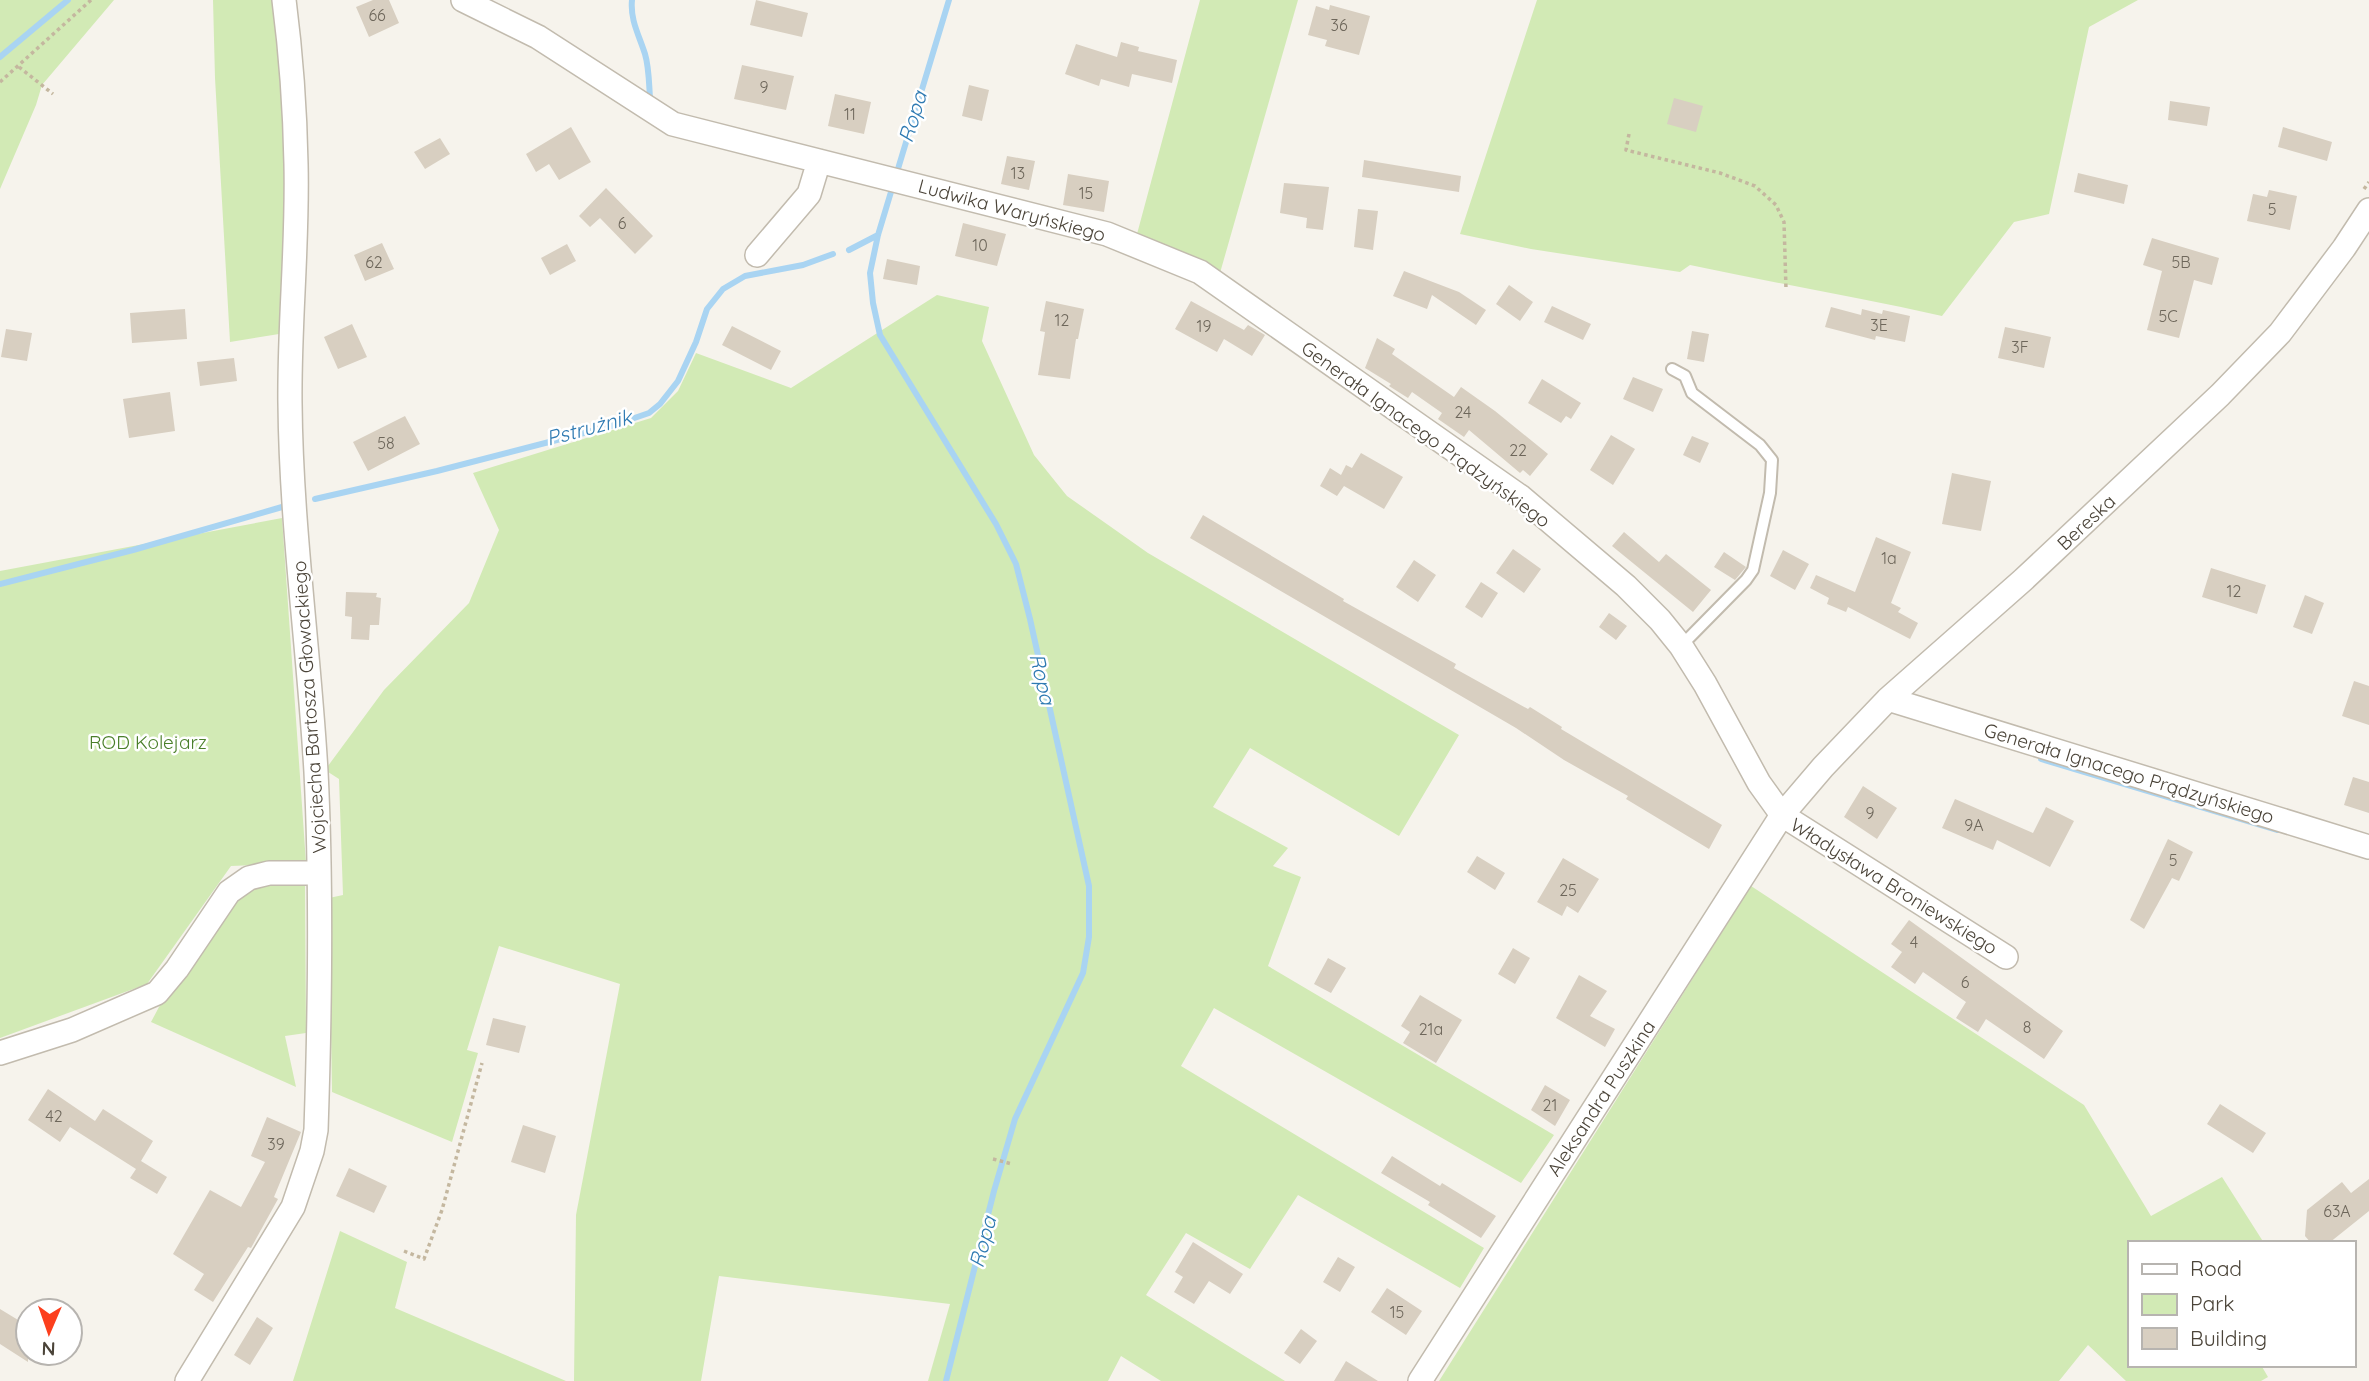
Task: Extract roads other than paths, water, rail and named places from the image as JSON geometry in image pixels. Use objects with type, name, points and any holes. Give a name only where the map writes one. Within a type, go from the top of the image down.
[{"type":"street","name":"Wojciecha Bartosza Głowackiego","points":[[187,1381],[293,1207],[312,1151],[316,1130],[320,999],[319,873],[316,772],[294,495],[290,402],[296,165],[293,90],[284,0]]},
{"type":"street","name":"Ludwika Waryńskiego","points":[[463,0],[538,37],[673,124],[1107,234],[1200,272]]},
{"type":"street","points":[[757,255],[809,194],[819,161]]},
{"type":"street","name":"Bereska","points":[[1782,815],[1823,767],[1888,699],[2023,580],[2220,395],[2280,333],[2369,210]]},
{"type":"street","name":"Generała Ignacego Prądzyńskiego","points":[[1200,272],[1521,497],[1626,586],[1681,646],[1759,783],[1782,815]]},
{"type":"street","name":"Generała Ignacego Prądzyńskiego","points":[[1888,699],[2369,847]]},
{"type":"street","name":"Władysława Broniewskiego","points":[[1782,815],[2006,957]]},
{"type":"street","name":"Aleksandra Puszkina","points":[[1420,1381],[1782,815]]},
{"type":"street","points":[[0,1053],[72,1030],[157,993],[177,969],[229,892],[248,878],[269,873],[319,873]]},
{"type":"lane","points":[[1672,369],[1685,376],[1692,393],[1760,445],[1772,460],[1770,493],[1753,570],[1681,646]]},
{"type":"waterway","points":[[0,57],[68,0]]},
{"type":"waterway","points":[[632,0],[634,21],[647,64],[650,98]]},
{"type":"waterway","name":"Ropa","points":[[946,1381],[1015,1119],[1083,973],[1089,937],[1089,886],[1016,564],[996,524],[880,335],[873,303],[870,273],[878,235],[949,0]]},
{"type":"waterway","name":"Pstrużnik","points":[[849,250],[878,235]]},
{"type":"waterway","name":"Pstrużnik","points":[[315,499],[437,471],[611,426],[649,413],[660,404],[678,381],[696,342],[707,309],[723,289],[745,276],[803,265],[833,254]]},
{"type":"waterway","name":"Pstrużnik","points":[[0,584],[133,550],[282,507]]},
{"type":"waterway","points":[[2041,759],[2277,830]]},
{"type":"park label","name":"ROD Kolejarz","points":[[148,742]]}]
